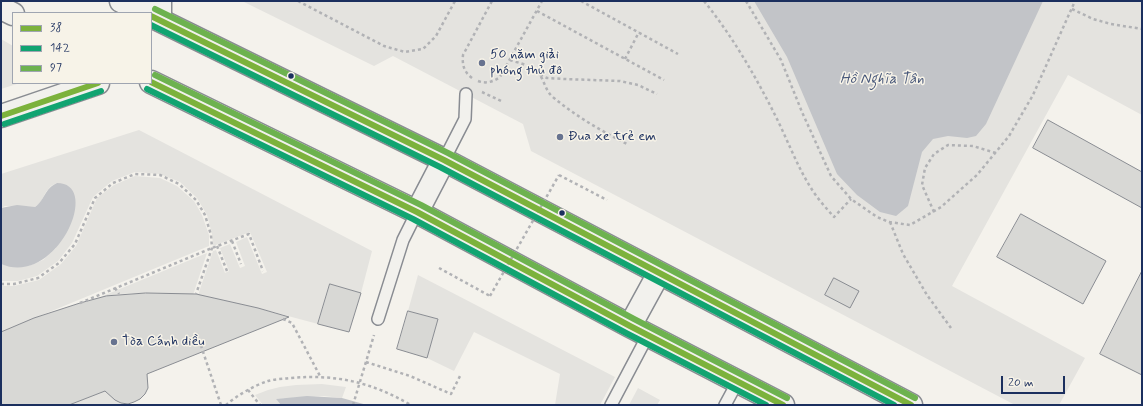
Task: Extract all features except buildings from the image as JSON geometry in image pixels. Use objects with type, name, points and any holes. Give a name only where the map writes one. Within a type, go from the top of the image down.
[{"type":"main road","points":[[121,1],[154,12],[444,160],[911,405]]},
{"type":"main road","points":[[1,8],[12,14]]},
{"type":"main road","points":[[152,82],[417,212],[783,405]]},
{"type":"main road","points":[[1,116],[95,84]]},
{"type":"main road","points":[[417,212],[444,160]]},
{"type":"main road","points":[[639,330],[659,273]]},
{"type":"lane","points":[[444,160],[465,119],[466,94]]},
{"type":"lane","points":[[378,319],[403,240],[417,212]]},
{"type":"lane","points":[[611,405],[639,330]]},
{"type":"lane","points":[[725,405],[738,381]]},
{"type":"path","points":[[298,1],[384,46],[405,52],[423,49],[436,36],[455,1]]},
{"type":"path","points":[[492,1],[463,55],[464,69],[474,80],[480,82],[494,81],[500,76],[542,1]]},
{"type":"path","points":[[581,1],[678,54]]},
{"type":"path","points":[[704,1],[716,16],[752,71],[777,118],[811,189],[834,217],[851,199]]},
{"type":"path","points":[[746,1],[781,60],[802,112],[831,176],[851,199],[877,217],[889,222],[910,225],[934,212],[977,175],[1009,136],[1033,95],[1076,1]]},
{"type":"path","points":[[1072,9],[1093,19],[1110,24],[1142,29]]},
{"type":"path","points":[[536,11],[664,80]]},
{"type":"path","points":[[625,59],[639,32]]},
{"type":"path","points":[[510,60],[530,67],[540,75],[547,78],[565,80],[620,81],[638,85],[656,94]]},
{"type":"path","points":[[540,75],[548,92],[553,97],[600,130],[629,145]]},
{"type":"path","points":[[476,89],[501,102]]},
{"type":"path","points":[[934,212],[922,185],[925,168],[934,154],[948,145],[973,146],[996,153]]},
{"type":"path","points":[[1,284],[14,284],[38,278],[59,263],[75,244],[95,198],[113,183],[135,174],[160,175],[179,184],[196,200],[205,215],[211,236],[212,248],[196,294]]},
{"type":"path","points":[[439,268],[490,296],[559,175],[607,200]]},
{"type":"path","points":[[889,222],[902,254],[927,296],[951,328]]},
{"type":"path","points":[[80,303],[249,234],[263,271]]},
{"type":"path","points":[[232,241],[242,264]]},
{"type":"path","points":[[217,246],[227,271]]},
{"type":"path","points":[[115,288],[119,294]]},
{"type":"path","points":[[283,319],[292,323],[320,376]]},
{"type":"path","points":[[353,405],[378,319]]},
{"type":"path","points":[[197,334],[220,405]]},
{"type":"path","points":[[366,362],[410,376],[451,394],[461,374]]},
{"type":"path","points":[[226,405],[248,390],[269,380],[320,376],[360,382],[395,396],[411,405]]},
{"type":"path","points":[[248,390],[258,404]]},
{"type":"shaded area","points":[[242,1],[1142,1],[1142,115],[1068,75],[952,286],[1085,358],[1059,405],[1015,405],[531,151],[523,124],[393,56],[374,66]]},
{"type":"shaded area","points":[[1,39],[12,45],[12,84],[17,84],[1,89]]},
{"type":"shaded area","points":[[139,130],[372,251],[361,293],[330,284],[318,324],[258,308],[198,295],[213,251],[216,250],[225,273],[229,271],[220,248],[230,244],[240,268],[245,266],[236,242],[247,237],[262,274],[267,272],[250,232],[213,246],[212,234],[207,215],[197,198],[180,182],[160,174],[135,172],[112,181],[93,197],[72,243],[58,261],[37,276],[18,281],[1,281],[1,264],[7,266],[29,266],[43,260],[56,248],[57,183],[51,186],[40,203],[35,207],[5,206],[1,208],[1,174]]},
{"type":"shaded area","points":[[135,176],[160,178],[177,186],[194,201],[202,215],[209,235],[209,246],[1,332],[1,286],[14,286],[39,280],[61,264],[76,246],[97,198],[114,185]]},
{"type":"shaded area","points":[[207,253],[193,295],[146,293],[119,294],[98,298]]},
{"type":"shaded area","points":[[418,275],[615,377],[600,405],[555,405],[560,374],[474,332],[454,371],[427,358],[438,319],[408,311]]},
{"type":"shaded area","points":[[322,384],[346,387],[342,398],[323,396],[276,399],[281,405],[263,405],[255,395],[280,387]]},
{"type":"shaded area","points":[[638,388],[660,400],[657,405],[629,405]]},
{"type":"shaded area","points":[[107,390],[122,405],[69,405]]},
{"type":"water","name":"Hồ Nghĩa Tân","points":[[754,1],[1043,1],[986,124],[976,136],[967,138],[948,136],[933,139],[922,152],[908,206],[896,216],[880,212],[857,195],[837,174],[787,57]]},
{"type":"water","points":[[57,183],[70,187],[75,199],[74,215],[67,232],[55,249],[39,261],[21,267],[1,264],[1,208],[17,205],[35,207],[41,201],[49,188]]},
{"type":"water","points":[[307,396],[342,398],[367,405],[281,405],[276,399]]},
{"type":"transit line","name":"97","points":[[155,9],[448,153],[915,398]]},
{"type":"transit line","name":"38","points":[[152,16],[444,160],[911,405]]},
{"type":"transit line","name":"142","points":[[152,25],[440,167],[894,405]]},
{"type":"transit line","name":"97","points":[[155,75],[421,205],[634,319],[787,398]]},
{"type":"transit line","name":"38","points":[[152,82],[417,212],[630,326],[783,405]]},
{"type":"transit line","name":"38","points":[[1,116],[95,84]]},
{"type":"transit line","name":"142","points":[[147,89],[413,219],[626,333],[766,405]]},
{"type":"transit line","name":"142","points":[[4,124],[101,91]]},
{"type":"place","name":"50 năm giải phóng thủ đô","points":[[482,63]]},
{"type":"place","name":"Đua xe trẻ em","points":[[560,137]]},
{"type":"place","name":"Tòa Cánh diều","points":[[114,342]]}]
